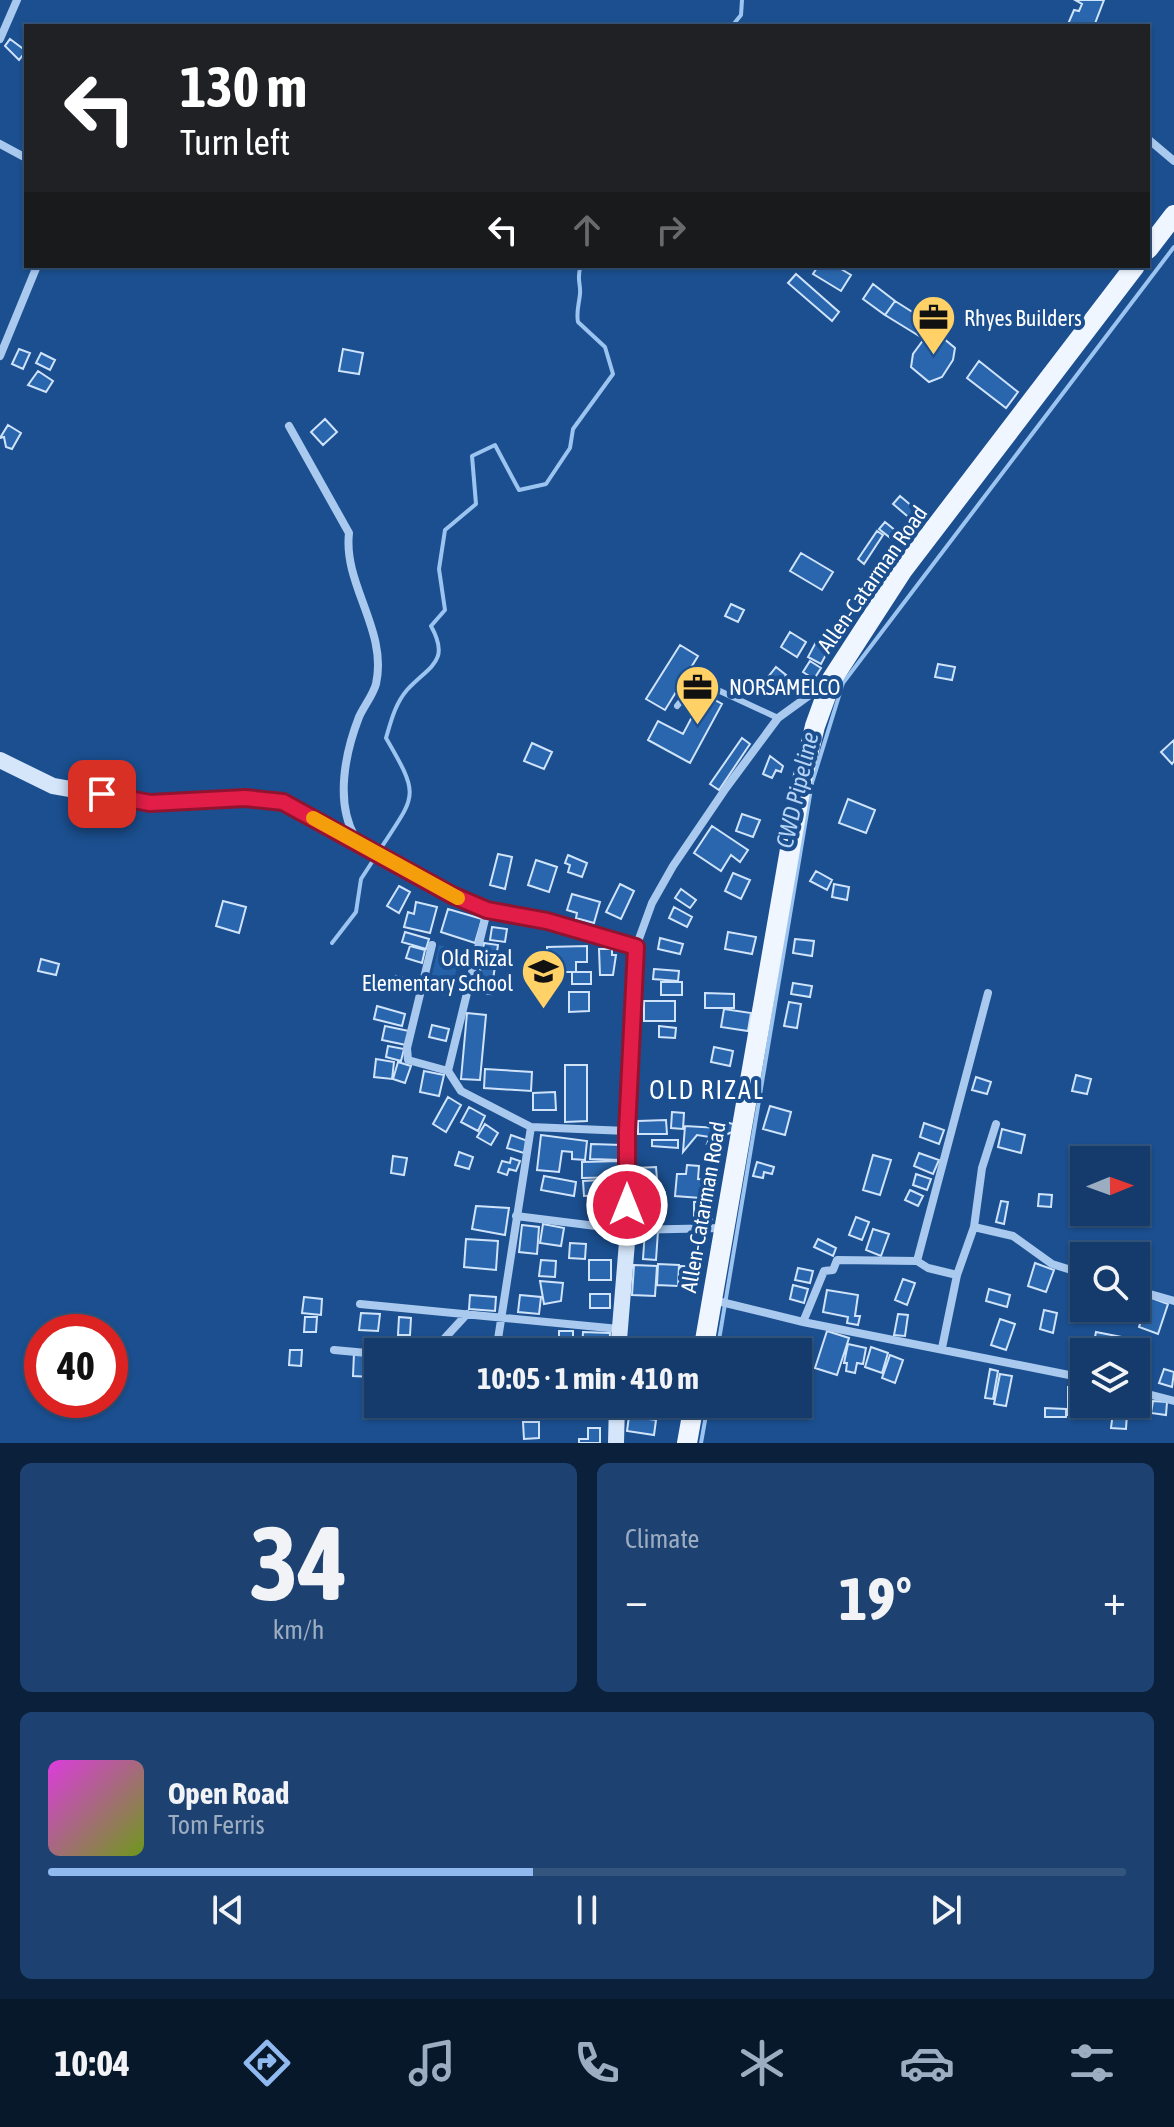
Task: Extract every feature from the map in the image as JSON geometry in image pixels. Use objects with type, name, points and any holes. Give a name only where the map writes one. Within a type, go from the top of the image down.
[{"type":"main road","points":[[1150,245],[1174,215]]},
{"type":"main road","name":"Allen-Catarman Road","points":[[705,1338],[802,780],[815,726],[832,679],[902,571],[1133,268]]},
{"type":"main road","points":[[687,1443],[691,1418]]},
{"type":"street","points":[[0,39],[17,0]]},
{"type":"street","points":[[1150,141],[1174,161]]},
{"type":"street","points":[[0,144],[24,157]]},
{"type":"street","points":[[0,356],[36,268]]},
{"type":"street","points":[[289,426],[349,533],[347,551],[377,644],[376,684],[359,718],[346,762],[344,805],[364,846]]},
{"type":"street","points":[[619,1338],[628,1230],[627,1131],[636,947],[652,903],[673,866],[778,718],[832,679]]},
{"type":"street","points":[[0,760],[53,786],[150,803],[245,798],[283,802],[389,861],[487,910],[547,921],[636,947]]},
{"type":"street","points":[[448,1071],[487,910]]},
{"type":"street","points":[[432,945],[407,1048],[408,1060],[448,1071],[461,1091],[531,1127],[627,1131]]},
{"type":"street","points":[[917,1261],[988,993]]},
{"type":"street","points":[[942,1348],[957,1275],[974,1227],[982,1168],[996,1124]]},
{"type":"street","points":[[498,1338],[531,1127]]},
{"type":"street","points":[[516,1216],[628,1230],[724,1228]]},
{"type":"street","points":[[974,1227],[1013,1236],[1052,1264],[1070,1270]]},
{"type":"street","points":[[803,1322],[824,1271],[833,1270],[837,1260],[917,1261],[928,1268],[957,1275]]},
{"type":"street","points":[[1150,1294],[1174,1301]]},
{"type":"street","points":[[712,1300],[803,1322],[1070,1375]]},
{"type":"street","points":[[360,1304],[619,1329]]},
{"type":"street","points":[[445,1338],[467,1314]]},
{"type":"street","points":[[334,1350],[364,1353]]},
{"type":"street","points":[[1150,1395],[1174,1401]]},
{"type":"street","points":[[616,1443],[617,1418]]},
{"type":"lane","points":[[677,706],[695,684],[707,685],[778,718]]},
{"type":"shaded area","points":[[439,945],[461,950],[450,997],[428,992]]},
{"type":"building","points":[[1075,0],[1104,0],[1095,24],[1068,24],[1074,10],[1079,11],[1082,4]]},
{"type":"building","points":[[10,39],[24,50],[24,54],[19,60],[5,46]]},
{"type":"building","points":[[817,268],[839,268],[851,275],[841,291],[813,274]]},
{"type":"building","points":[[796,274],[839,312],[832,321],[788,283]]},
{"type":"building","points":[[873,284],[895,301],[885,315],[863,299]]},
{"type":"building","points":[[895,301],[933,325],[924,339],[885,315]]},
{"type":"building","points":[[937,333],[955,348],[953,360],[942,377],[929,382],[911,367],[913,354],[924,339]]},
{"type":"building","points":[[19,349],[30,353],[23,369],[12,364]]},
{"type":"building","points":[[343,349],[363,353],[359,374],[339,371]]},
{"type":"building","points":[[41,353],[55,360],[50,370],[36,363]]},
{"type":"building","points":[[979,361],[1018,392],[1006,408],[967,378]]},
{"type":"building","points":[[38,371],[53,381],[46,392],[28,385]]},
{"type":"building","points":[[325,419],[337,432],[323,445],[311,432]]},
{"type":"building","points":[[8,425],[21,433],[12,449],[6,447],[4,437],[0,438]]},
{"type":"building","points":[[900,496],[919,512],[912,520],[893,504]]},
{"type":"building","points":[[885,522],[907,540],[902,547],[879,529]]},
{"type":"building","points":[[877,531],[883,535],[864,564],[858,559]]},
{"type":"building","points":[[801,553],[833,572],[822,590],[790,571]]},
{"type":"building","points":[[731,604],[744,610],[738,622],[725,616]]},
{"type":"building","points":[[790,632],[806,642],[797,657],[781,647]]},
{"type":"building","points":[[816,642],[829,649],[821,664],[808,657]]},
{"type":"building","points":[[680,645],[698,656],[665,710],[646,699]]},
{"type":"building","points":[[810,661],[821,668],[814,679],[803,672]]},
{"type":"building","points":[[938,664],[955,667],[952,680],[935,677]]},
{"type":"building","points":[[776,667],[786,675],[771,694],[761,686]]},
{"type":"building","points":[[704,694],[722,704],[690,763],[648,740],[658,721],[683,734]]},
{"type":"building","points":[[742,738],[750,744],[719,790],[710,784]]},
{"type":"building","points":[[1174,740],[1174,761],[1172,764],[1161,752]]},
{"type":"building","points":[[532,743],[552,752],[544,769],[524,761]]},
{"type":"building","points":[[770,756],[783,766],[781,772],[776,770],[772,778],[763,774]]},
{"type":"building","points":[[848,799],[875,810],[866,833],[839,823]]},
{"type":"building","points":[[742,814],[760,820],[753,837],[736,831]]},
{"type":"building","points":[[712,826],[748,850],[740,862],[731,855],[721,871],[694,853]]},
{"type":"building","points":[[498,854],[512,857],[505,889],[490,885]]},
{"type":"building","points":[[568,855],[587,863],[582,877],[568,872],[570,865],[565,863]]},
{"type":"building","points":[[536,860],[557,867],[549,892],[528,885]]},
{"type":"building","points":[[816,871],[832,880],[827,890],[810,881]]},
{"type":"building","points":[[733,873],[750,880],[741,899],[725,891]]},
{"type":"building","points":[[620,884],[634,891],[621,919],[606,912]]},
{"type":"building","points":[[834,884],[849,887],[847,900],[832,897]]},
{"type":"building","points":[[399,886],[410,892],[399,913],[387,906]]},
{"type":"building","points":[[681,889],[696,900],[690,908],[675,898]]},
{"type":"building","points":[[572,894],[600,902],[594,923],[576,918],[577,913],[567,910]]},
{"type":"building","points":[[223,901],[246,907],[239,933],[216,926]]},
{"type":"building","points":[[416,902],[437,907],[430,933],[404,927],[408,912],[414,914]]},
{"type":"building","points":[[674,907],[692,917],[687,927],[669,918]]},
{"type":"building","points":[[448,909],[482,919],[475,943],[441,932]]},
{"type":"building","points":[[492,927],[507,929],[505,942],[490,940]]},
{"type":"building","points":[[405,932],[429,939],[426,949],[402,942]]},
{"type":"building","points":[[728,932],[756,937],[752,954],[725,949]]},
{"type":"building","points":[[660,938],[683,944],[680,954],[658,949]]},
{"type":"building","points":[[795,939],[814,941],[812,956],[793,953]]},
{"type":"building","points":[[484,943],[498,945],[491,994],[477,992]]},
{"type":"building","points":[[410,946],[425,950],[422,963],[406,958]]},
{"type":"building","points":[[587,946],[587,962],[576,962],[576,972],[562,972],[562,962],[547,963],[547,947]]},
{"type":"building","points":[[599,949],[612,949],[612,955],[616,955],[613,975],[600,975]]},
{"type":"building","points":[[41,959],[59,964],[56,975],[38,971]]},
{"type":"building","points":[[654,969],[679,971],[678,981],[653,979]]},
{"type":"building","points":[[572,972],[591,972],[591,984],[572,984]]},
{"type":"building","points":[[396,976],[416,981],[414,991],[394,986]]},
{"type":"building","points":[[661,982],[682,982],[682,995],[661,995]]},
{"type":"building","points":[[793,983],[812,986],[810,997],[791,994]]},
{"type":"building","points":[[569,992],[589,992],[589,1011],[569,1012]]},
{"type":"building","points":[[705,993],[734,994],[734,1008],[705,1008]]},
{"type":"building","points":[[644,1001],[675,1001],[675,1021],[644,1021]]},
{"type":"building","points":[[789,1002],[801,1004],[797,1028],[784,1026]]},
{"type":"building","points":[[377,1006],[405,1014],[402,1026],[374,1019]]},
{"type":"building","points":[[724,1009],[751,1013],[748,1031],[721,1027]]},
{"type":"building","points":[[467,1013],[486,1015],[480,1080],[461,1079]]},
{"type":"building","points":[[432,1025],[449,1029],[446,1041],[429,1037]]},
{"type":"building","points":[[385,1026],[409,1031],[406,1045],[382,1040]]},
{"type":"building","points":[[659,1026],[676,1028],[675,1038],[659,1037]]},
{"type":"building","points":[[388,1046],[404,1049],[401,1061],[386,1057]]},
{"type":"building","points":[[714,1047],[733,1051],[730,1066],[711,1062]]},
{"type":"building","points":[[376,1059],[394,1062],[392,1079],[374,1077]]},
{"type":"building","points":[[398,1062],[411,1066],[405,1083],[393,1079]]},
{"type":"building","points":[[565,1065],[587,1065],[587,1121],[565,1122]]},
{"type":"building","points":[[485,1069],[532,1072],[531,1091],[484,1088]]},
{"type":"building","points":[[424,1071],[444,1075],[439,1096],[420,1092]]},
{"type":"building","points":[[1076,1075],[1091,1079],[1087,1094],[1072,1091]]},
{"type":"building","points":[[976,1077],[991,1082],[987,1094],[972,1090]]},
{"type":"building","points":[[555,1092],[556,1110],[533,1110],[533,1093]]},
{"type":"building","points":[[448,1097],[461,1105],[446,1132],[433,1124]]},
{"type":"building","points":[[770,1106],[791,1112],[785,1135],[763,1129]]},
{"type":"building","points":[[469,1107],[485,1116],[478,1131],[461,1122]]},
{"type":"building","points":[[672,1112],[684,1113],[683,1129],[671,1128]]},
{"type":"building","points":[[666,1120],[667,1134],[638,1134],[638,1121]]},
{"type":"building","points":[[924,1123],[944,1130],[939,1144],[920,1137]]},
{"type":"building","points":[[485,1124],[498,1133],[491,1145],[477,1137]]},
{"type":"building","points":[[733,1124],[732,1132],[717,1139],[715,1145],[707,1144],[710,1137],[697,1135],[683,1152],[685,1126],[719,1128]]},
{"type":"building","points":[[1002,1129],[1025,1135],[1021,1153],[998,1147]]},
{"type":"building","points":[[511,1135],[528,1141],[524,1153],[507,1148]]},
{"type":"building","points":[[541,1135],[587,1141],[585,1160],[572,1159],[572,1152],[562,1151],[559,1172],[537,1170]]},
{"type":"building","points":[[652,1140],[678,1140],[678,1148],[652,1146]]},
{"type":"building","points":[[591,1144],[622,1145],[622,1160],[590,1159]]},
{"type":"building","points":[[459,1152],[473,1157],[469,1169],[455,1165]]},
{"type":"building","points":[[919,1153],[939,1160],[933,1174],[914,1166]]},
{"type":"building","points":[[873,1155],[891,1160],[880,1195],[863,1190]]},
{"type":"building","points":[[393,1156],[407,1158],[404,1175],[391,1173]]},
{"type":"building","points":[[511,1158],[520,1161],[516,1171],[509,1169],[507,1175],[498,1172],[502,1161],[510,1163]]},
{"type":"building","points":[[622,1161],[623,1177],[582,1178],[582,1162]]},
{"type":"building","points":[[757,1162],[774,1167],[772,1174],[764,1172],[763,1178],[753,1176]]},
{"type":"building","points":[[687,1165],[699,1166],[698,1179],[710,1180],[709,1186],[701,1186],[700,1198],[675,1196],[677,1174],[686,1174]]},
{"type":"building","points":[[656,1167],[657,1179],[642,1183],[637,1179],[637,1168]]},
{"type":"building","points":[[916,1174],[931,1179],[927,1190],[913,1185]]},
{"type":"building","points":[[544,1176],[576,1182],[574,1196],[541,1190]]},
{"type":"building","points":[[622,1179],[623,1194],[584,1196],[583,1181]]},
{"type":"building","points":[[644,1189],[665,1192],[664,1206],[643,1203]]},
{"type":"building","points":[[910,1190],[923,1196],[918,1206],[905,1200]]},
{"type":"building","points":[[1039,1194],[1052,1195],[1051,1207],[1038,1206]]},
{"type":"building","points":[[712,1201],[712,1219],[694,1220],[694,1202]]},
{"type":"building","points":[[1001,1201],[1008,1202],[1004,1224],[996,1222]]},
{"type":"building","points":[[476,1206],[509,1208],[505,1235],[472,1229]]},
{"type":"building","points":[[599,1208],[622,1210],[621,1226],[597,1224]]},
{"type":"building","points":[[856,1217],[869,1222],[862,1240],[849,1235]]},
{"type":"building","points":[[543,1224],[564,1228],[561,1246],[540,1243]]},
{"type":"building","points":[[522,1225],[539,1227],[537,1254],[519,1252]]},
{"type":"building","points":[[873,1229],[889,1234],[881,1256],[866,1250]]},
{"type":"building","points":[[645,1230],[658,1231],[656,1260],[643,1259]]},
{"type":"building","points":[[466,1239],[498,1241],[496,1270],[464,1267]]},
{"type":"building","points":[[818,1239],[836,1248],[833,1256],[814,1247]]},
{"type":"building","points":[[570,1243],[586,1244],[585,1259],[569,1258]]},
{"type":"building","points":[[541,1260],[556,1261],[555,1277],[539,1276]]},
{"type":"building","points":[[589,1260],[611,1260],[611,1280],[589,1280]]},
{"type":"building","points":[[1035,1263],[1054,1270],[1046,1292],[1028,1286]]},
{"type":"building","points":[[658,1264],[679,1265],[678,1286],[657,1285]]},
{"type":"building","points":[[634,1265],[657,1266],[655,1296],[632,1295]]},
{"type":"building","points":[[681,1266],[700,1267],[699,1286],[679,1285]]},
{"type":"building","points":[[798,1268],[813,1271],[810,1283],[795,1280]]},
{"type":"building","points":[[903,1279],[915,1283],[907,1305],[895,1300]]},
{"type":"building","points":[[540,1281],[563,1283],[561,1301],[544,1304]]},
{"type":"building","points":[[793,1285],[808,1289],[804,1303],[790,1299]]},
{"type":"building","points":[[989,1289],[1010,1295],[1007,1307],[986,1301]]},
{"type":"building","points":[[827,1290],[858,1295],[855,1316],[860,1316],[858,1325],[847,1323],[848,1317],[823,1312]]},
{"type":"building","points":[[590,1294],[610,1294],[610,1308],[590,1308]]},
{"type":"building","points":[[470,1295],[496,1297],[495,1311],[469,1309]]},
{"type":"building","points":[[520,1295],[541,1297],[539,1314],[518,1312]]},
{"type":"building","points":[[304,1297],[322,1299],[321,1315],[302,1313]]},
{"type":"building","points":[[1150,1297],[1168,1304],[1158,1334],[1139,1327],[1141,1322],[1150,1322]]},
{"type":"building","points":[[1044,1310],[1057,1313],[1053,1333],[1040,1329]]},
{"type":"building","points":[[361,1313],[380,1314],[378,1331],[359,1330]]},
{"type":"building","points":[[898,1314],[908,1315],[905,1336],[894,1335]]},
{"type":"building","points":[[305,1317],[317,1317],[316,1332],[304,1332]]},
{"type":"building","points":[[399,1317],[411,1318],[410,1335],[398,1335]]},
{"type":"building","points":[[1000,1319],[1015,1324],[1006,1350],[991,1345]]},
{"type":"building","points":[[559,1331],[573,1331],[573,1338],[559,1338]]},
{"type":"building","points":[[827,1331],[849,1338],[837,1375],[815,1368]]},
{"type":"building","points":[[583,1332],[610,1333],[610,1338],[583,1338]]},
{"type":"building","points":[[1096,1332],[1127,1338],[1095,1338]]},
{"type":"building","points":[[848,1344],[866,1348],[863,1364],[857,1363],[855,1373],[846,1371],[847,1363],[844,1363]]},
{"type":"building","points":[[871,1347],[888,1353],[882,1373],[865,1367]]},
{"type":"building","points":[[290,1350],[302,1350],[301,1366],[289,1365]]},
{"type":"building","points":[[354,1353],[364,1354],[364,1377],[353,1376]]},
{"type":"building","points":[[890,1355],[903,1360],[895,1383],[882,1378]]},
{"type":"building","points":[[990,1369],[998,1371],[993,1399],[985,1398]]},
{"type":"building","points":[[1164,1369],[1174,1372],[1172,1387],[1159,1383]]},
{"type":"building","points":[[1000,1374],[1012,1376],[1006,1406],[994,1404]]},
{"type":"building","points":[[1068,1387],[1070,1387],[1070,1415]]},
{"type":"building","points":[[1153,1401],[1167,1402],[1166,1415],[1151,1413]]},
{"type":"building","points":[[1045,1408],[1066,1409],[1066,1417],[1045,1417]]},
{"type":"building","points":[[629,1418],[656,1420],[654,1435],[627,1431]]},
{"type":"building","points":[[1112,1418],[1127,1418],[1126,1429],[1111,1428]]},
{"type":"building","points":[[523,1422],[539,1422],[539,1438],[524,1439]]},
{"type":"building","points":[[588,1428],[600,1428],[600,1443],[579,1443],[579,1439],[588,1439]]},
{"type":"waterway","points":[[734,24],[741,15],[742,0]]},
{"type":"waterway","name":"CWD Pipeline","points":[[719,1338],[812,783],[843,683],[1174,247]]},
{"type":"waterway","points":[[379,851],[401,818],[410,796],[405,773],[386,738],[403,695],[430,669],[438,656],[437,638],[431,626],[445,610],[439,569],[445,530],[476,504],[472,456],[495,445],[519,490],[546,484],[570,448],[573,429],[613,374],[605,347],[578,322],[580,268]]},
{"type":"waterway","points":[[332,943],[356,912],[361,879],[374,859]]},
{"type":"waterway","name":"CWD Pipeline","points":[[701,1443],[705,1418]]},
{"type":"slow traffic","points":[[313,818],[458,898]]},
{"type":"place","name":"Rhyes Builders","points":[[933,357]]},
{"type":"place","name":"NORSAMELCO","points":[[698,726]]},
{"type":"place","name":"Old Rizal Elementary School","points":[[544,1010]]},
{"type":"district","name":"OLD RIZAL","points":[[707,1090]]},
{"type":"route","points":[[102,794],[150,803],[245,798],[283,802],[452,895],[487,910],[547,921],[636,947],[627,1131],[627,1205]]}]
